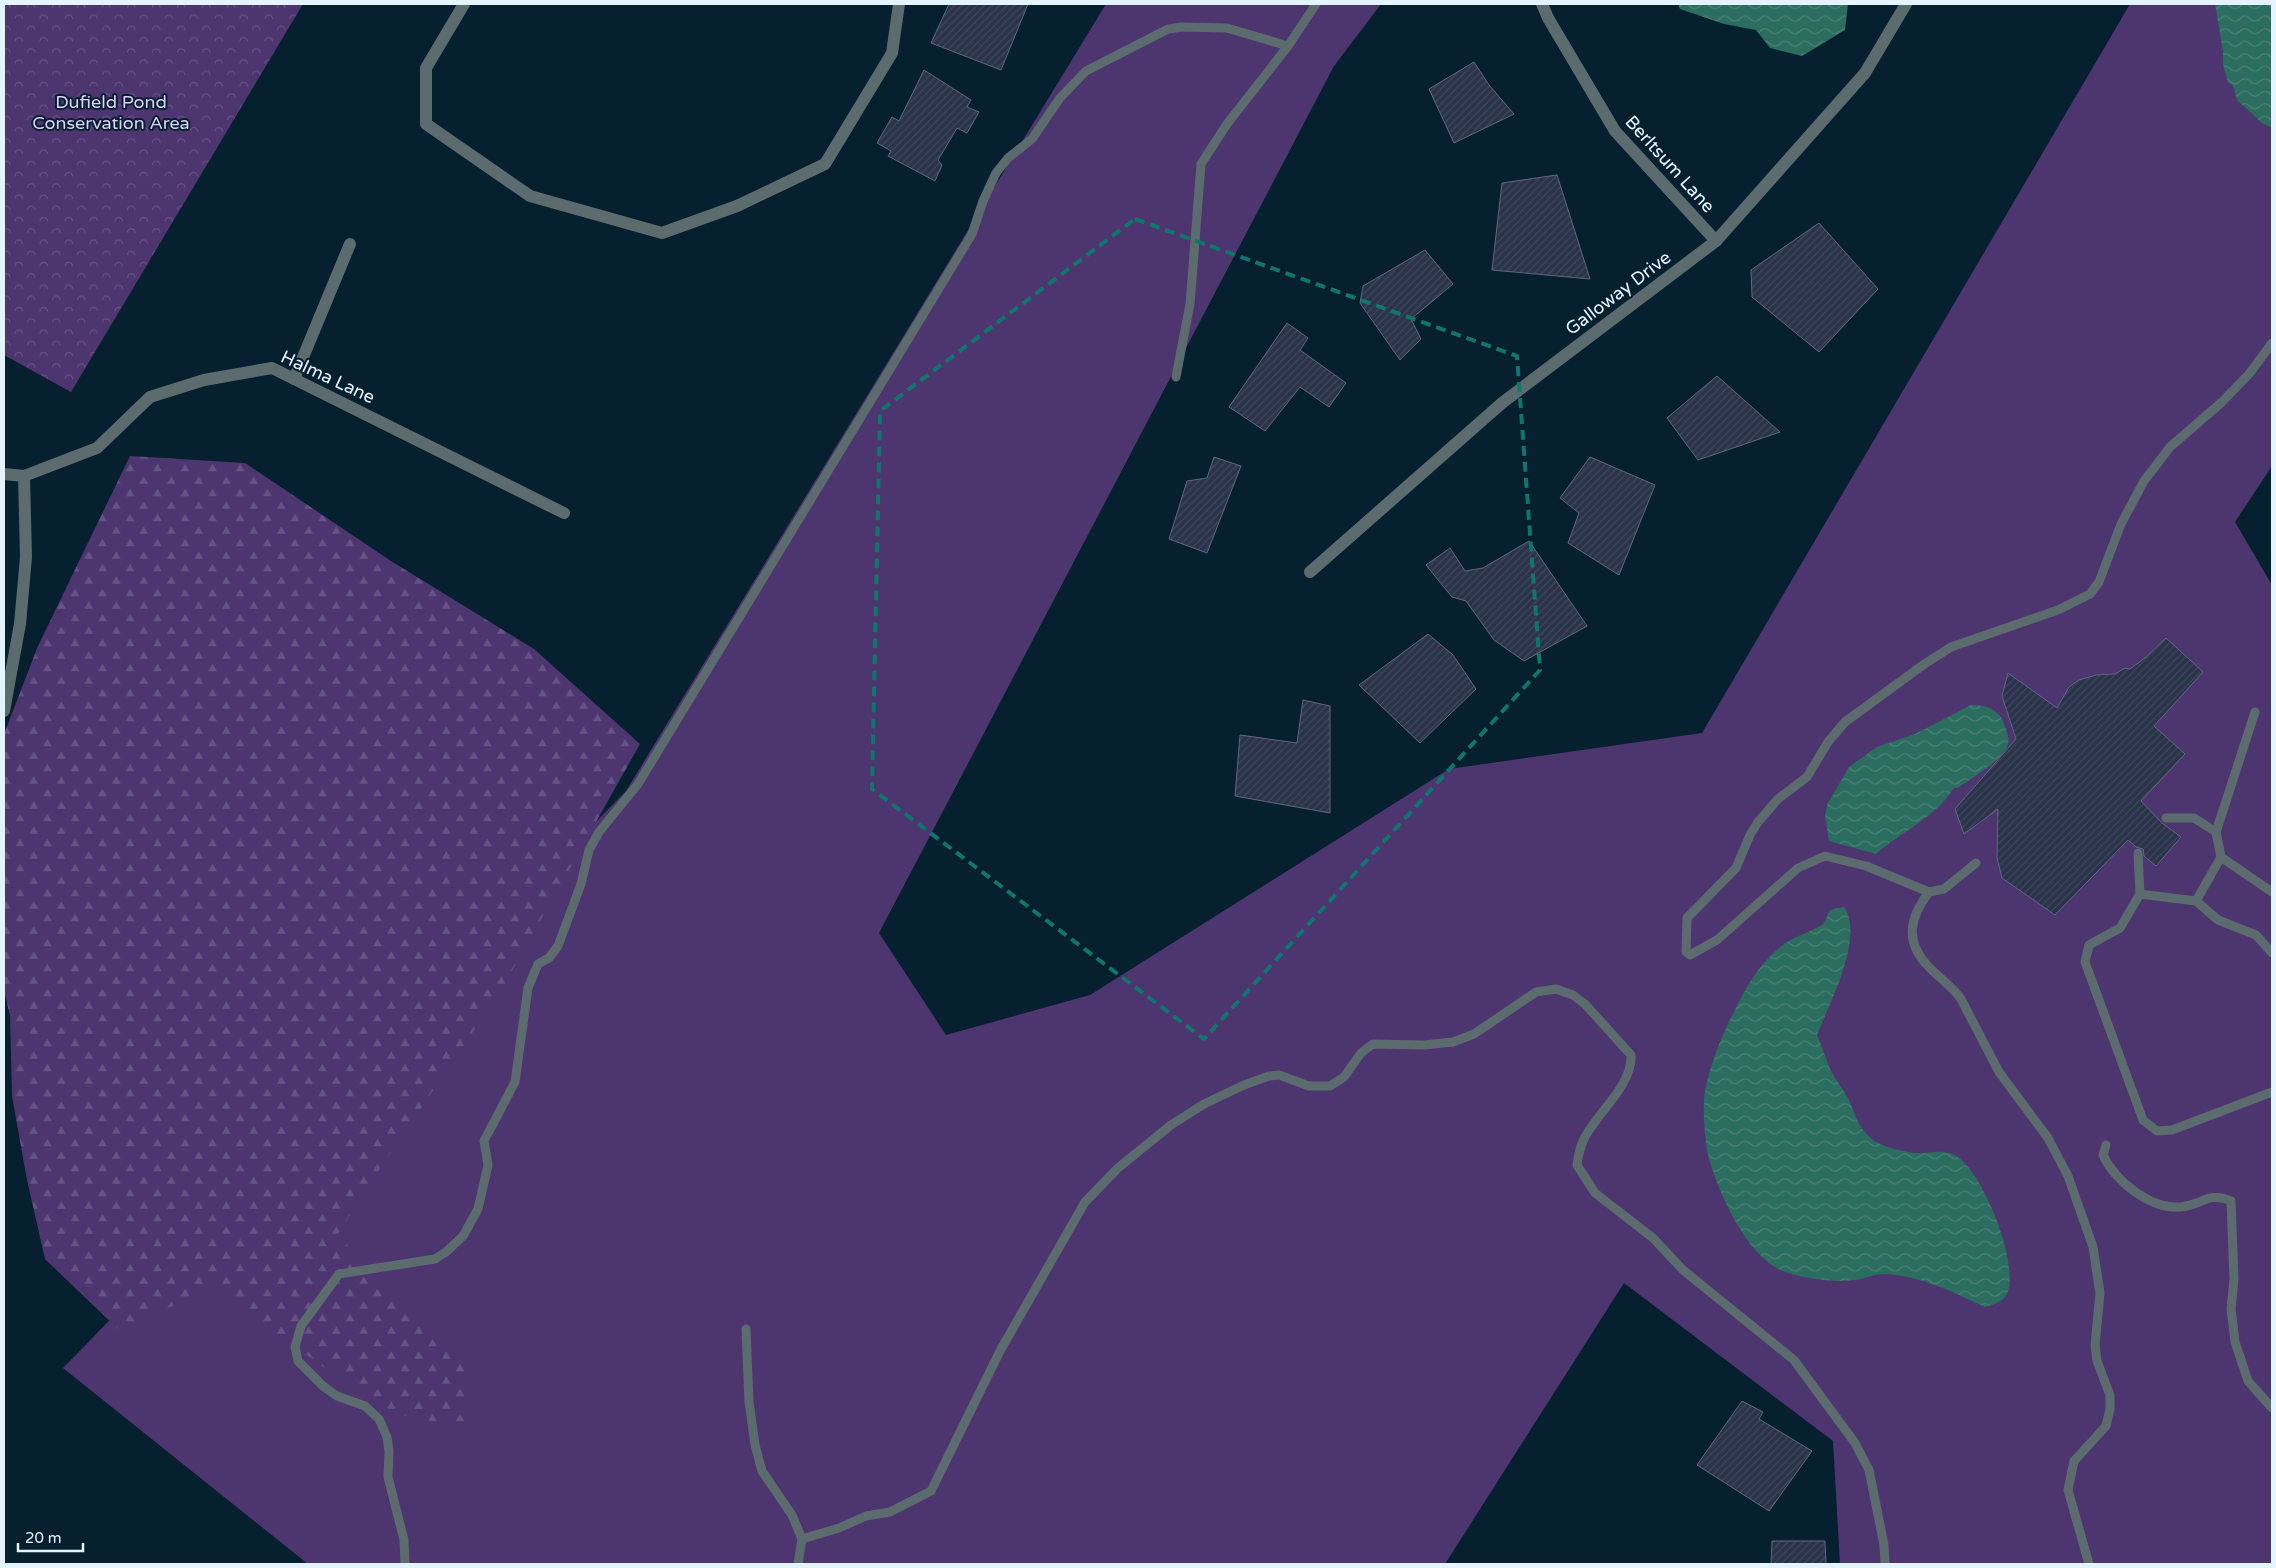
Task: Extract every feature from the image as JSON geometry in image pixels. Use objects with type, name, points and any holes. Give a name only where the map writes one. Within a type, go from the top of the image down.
[{"type":"street","points":[[464,4],[426,68],[426,124],[530,196],[662,233],[737,206],[825,164],[892,54],[898,4]]},
{"type":"street","name":"Berltsum Lane","points":[[1542,4],[1548,18],[1615,131],[1716,241]]},
{"type":"street","name":"Galloway Drive","points":[[1310,572],[1502,403],[1716,241],[1865,73],[1906,4]]},
{"type":"street","points":[[294,378],[350,244]]},
{"type":"street","name":"Halma Lane","points":[[24,476],[96,448],[150,397],[204,380],[272,368],[564,513]]},
{"type":"street","points":[[4,474],[24,476],[25,567],[20,624],[4,711]]},
{"type":"lane","points":[[1176,377],[1190,304],[1202,164],[1227,124],[1288,46],[1316,4]]},
{"type":"lane","points":[[405,1564],[404,1540],[388,1477],[389,1451],[387,1437],[379,1419],[365,1406],[337,1396],[323,1386],[298,1361],[294,1347],[300,1326],[339,1274],[434,1259],[446,1252],[463,1236],[471,1224],[478,1210],[488,1165],[484,1141],[515,1082],[528,988],[538,964],[549,958],[558,946],[581,884],[589,850],[599,832],[638,784],[948,270],[969,240],[996,173],[1008,158],[1032,139],[1075,81],[1086,71],[1168,29],[1196,26],[1227,28],[1288,46]]},
{"type":"lane","points":[[1976,863],[1944,889],[1929,892],[1866,866],[1825,856],[1798,868],[1717,940],[1690,955],[1686,952],[1687,918],[1736,868],[1750,835],[1758,822],[1778,799],[1807,777],[1828,742],[1845,722],[1923,665],[1952,647],[2058,610],[2090,594],[2099,582],[2128,508],[2157,462],[2185,432],[2236,388],[2272,343]]},
{"type":"lane","points":[[2196,901],[2221,857],[2216,832],[2255,712]]},
{"type":"lane","points":[[2166,818],[2194,818],[2216,832]]},
{"type":"lane","points":[[2138,852],[2140,894],[2120,928],[2089,944],[2085,962],[2143,1120],[2157,1131],[2172,1130],[2272,1092]]},
{"type":"lane","points":[[2221,857],[2272,892]]},
{"type":"lane","points":[[1929,892],[1914,916],[1912,934],[1915,946],[1927,966],[1954,990],[1962,1000],[1999,1072],[2048,1138],[2068,1176],[2094,1247],[2100,1293],[2095,1345],[2097,1361],[2110,1396],[2110,1409],[2102,1431],[2074,1461],[2068,1490],[2089,1564]]},
{"type":"lane","points":[[2140,894],[2196,901],[2218,920],[2256,935],[2272,952]]},
{"type":"lane","points":[[802,1539],[839,1528],[866,1516],[890,1512],[931,1491],[1000,1350],[1085,1202],[1118,1168],[1171,1125],[1204,1104],[1244,1084],[1268,1076],[1279,1075],[1310,1086],[1330,1086],[1344,1077],[1361,1053],[1373,1044],[1424,1045],[1453,1042],[1474,1034],[1536,992],[1556,989],[1572,995],[1585,1004],[1631,1056],[1632,1065],[1614,1098],[1584,1138],[1577,1165],[1581,1174],[1595,1193],[1653,1238],[1683,1270],[1794,1360],[1855,1443],[1869,1470],[1886,1564]]},
{"type":"lane","points":[[2106,1146],[2103,1155],[2115,1175],[2140,1193],[2162,1205],[2179,1207],[2219,1196],[2232,1201],[2234,1279],[2230,1309],[2235,1342],[2248,1381],[2272,1408]]},
{"type":"lane","points":[[746,1329],[749,1402],[762,1471],[792,1515],[802,1539],[798,1564]]},
{"type":"highlighted area","points":[[1135,219],[1517,356],[1540,670],[1204,1039],[872,789],[880,411]]},
{"type":"green space","name":"Dufield Pond Conservation Area","points":[[4,4],[303,4],[71,392],[4,355]]},
{"type":"green space","points":[[1106,4],[1381,4],[1334,66],[879,933],[946,1035],[1090,995],[1449,769],[1702,733],[2130,4],[2272,4],[2272,466],[2235,522],[2272,585],[2272,1564],[1840,1564],[1833,1441],[1624,1283],[1445,1564],[308,1564],[63,1368],[626,791]]},
{"type":"green space","points":[[130,456],[245,463],[391,561],[534,649],[640,744],[500,992],[379,1170],[338,1234],[390,1295],[470,1367],[464,1428],[397,1414],[337,1377],[214,1287],[119,1330],[45,1259],[27,1180],[12,1096],[10,1016],[4,990],[4,734],[38,646]]},
{"type":"water","points":[[1678,4],[1848,4],[1845,30],[1802,56],[1770,48],[1756,30],[1724,24],[1680,9]]},
{"type":"water","points":[[2215,4],[2272,4],[2272,128],[2262,123],[2237,100],[2233,86],[2228,82],[2223,65],[2223,51]]},
{"type":"water","points":[[1971,705],[1994,710],[2003,721],[2007,732],[2008,744],[1994,762],[1959,787],[1953,789],[1938,808],[1876,854],[1829,841],[1825,815],[1827,805],[1849,767],[1877,747],[1915,734]]},
{"type":"water","points":[[1844,907],[1849,920],[1848,953],[1843,971],[1817,1035],[1831,1071],[1849,1100],[1855,1116],[1868,1135],[1882,1145],[1904,1151],[1917,1153],[1941,1152],[1955,1155],[1969,1168],[1979,1183],[1989,1201],[1997,1222],[2008,1263],[2010,1280],[2007,1294],[2003,1299],[1994,1304],[1985,1307],[1924,1281],[1899,1275],[1882,1274],[1856,1280],[1829,1281],[1785,1272],[1772,1265],[1747,1240],[1720,1190],[1709,1159],[1704,1116],[1705,1091],[1719,1044],[1744,992],[1770,956],[1788,941],[1824,923],[1830,910]]},
{"type":"building","points":[[949,4],[1028,4],[1001,70],[931,43]]},
{"type":"building","points":[[1474,62],[1489,85],[1514,114],[1454,143],[1429,89]]},
{"type":"building","points":[[924,70],[971,100],[967,107],[979,112],[967,133],[957,128],[938,160],[942,165],[935,181],[888,156],[891,151],[877,143],[892,117],[899,121]]},
{"type":"building","points":[[1557,175],[1590,279],[1492,270],[1502,183]]},
{"type":"building","points":[[1819,223],[1878,289],[1819,352],[1752,297],[1751,270]]},
{"type":"building","points":[[1425,250],[1453,284],[1411,319],[1421,339],[1400,360],[1360,303],[1363,286]]},
{"type":"building","points":[[1287,323],[1308,338],[1300,350],[1346,383],[1329,407],[1300,387],[1265,431],[1229,407]]},
{"type":"building","points":[[1717,376],[1780,432],[1698,460],[1667,418]]},
{"type":"building","points":[[1214,457],[1241,466],[1207,553],[1169,539],[1187,481],[1207,478]]},
{"type":"building","points":[[1590,457],[1655,485],[1619,575],[1568,543],[1579,513],[1560,498]]},
{"type":"building","points":[[1529,541],[1587,626],[1524,661],[1494,640],[1466,601],[1452,597],[1426,565],[1450,548],[1465,571],[1483,568]]},
{"type":"building","points":[[1428,634],[1453,655],[1476,689],[1420,743],[1359,685]]},
{"type":"building","points":[[2166,638],[2203,672],[2154,726],[2185,754],[2141,801],[2162,823],[2181,837],[2156,866],[2144,856],[2143,849],[2136,847],[2128,840],[2055,915],[2002,878],[1997,858],[1998,809],[1964,834],[1955,809],[2016,739],[2002,696],[2008,673],[2057,708],[2069,687],[2079,680],[2096,675],[2115,674],[2125,668],[2130,669]]},
{"type":"building","points":[[1303,700],[1330,706],[1330,813],[1235,796],[1240,735],[1297,743]]},
{"type":"building","points":[[1742,1401],[1763,1412],[1759,1419],[1812,1451],[1769,1511],[1697,1465]]},
{"type":"building","points":[[1772,1541],[1825,1541],[1826,1564],[1771,1564]]}]
